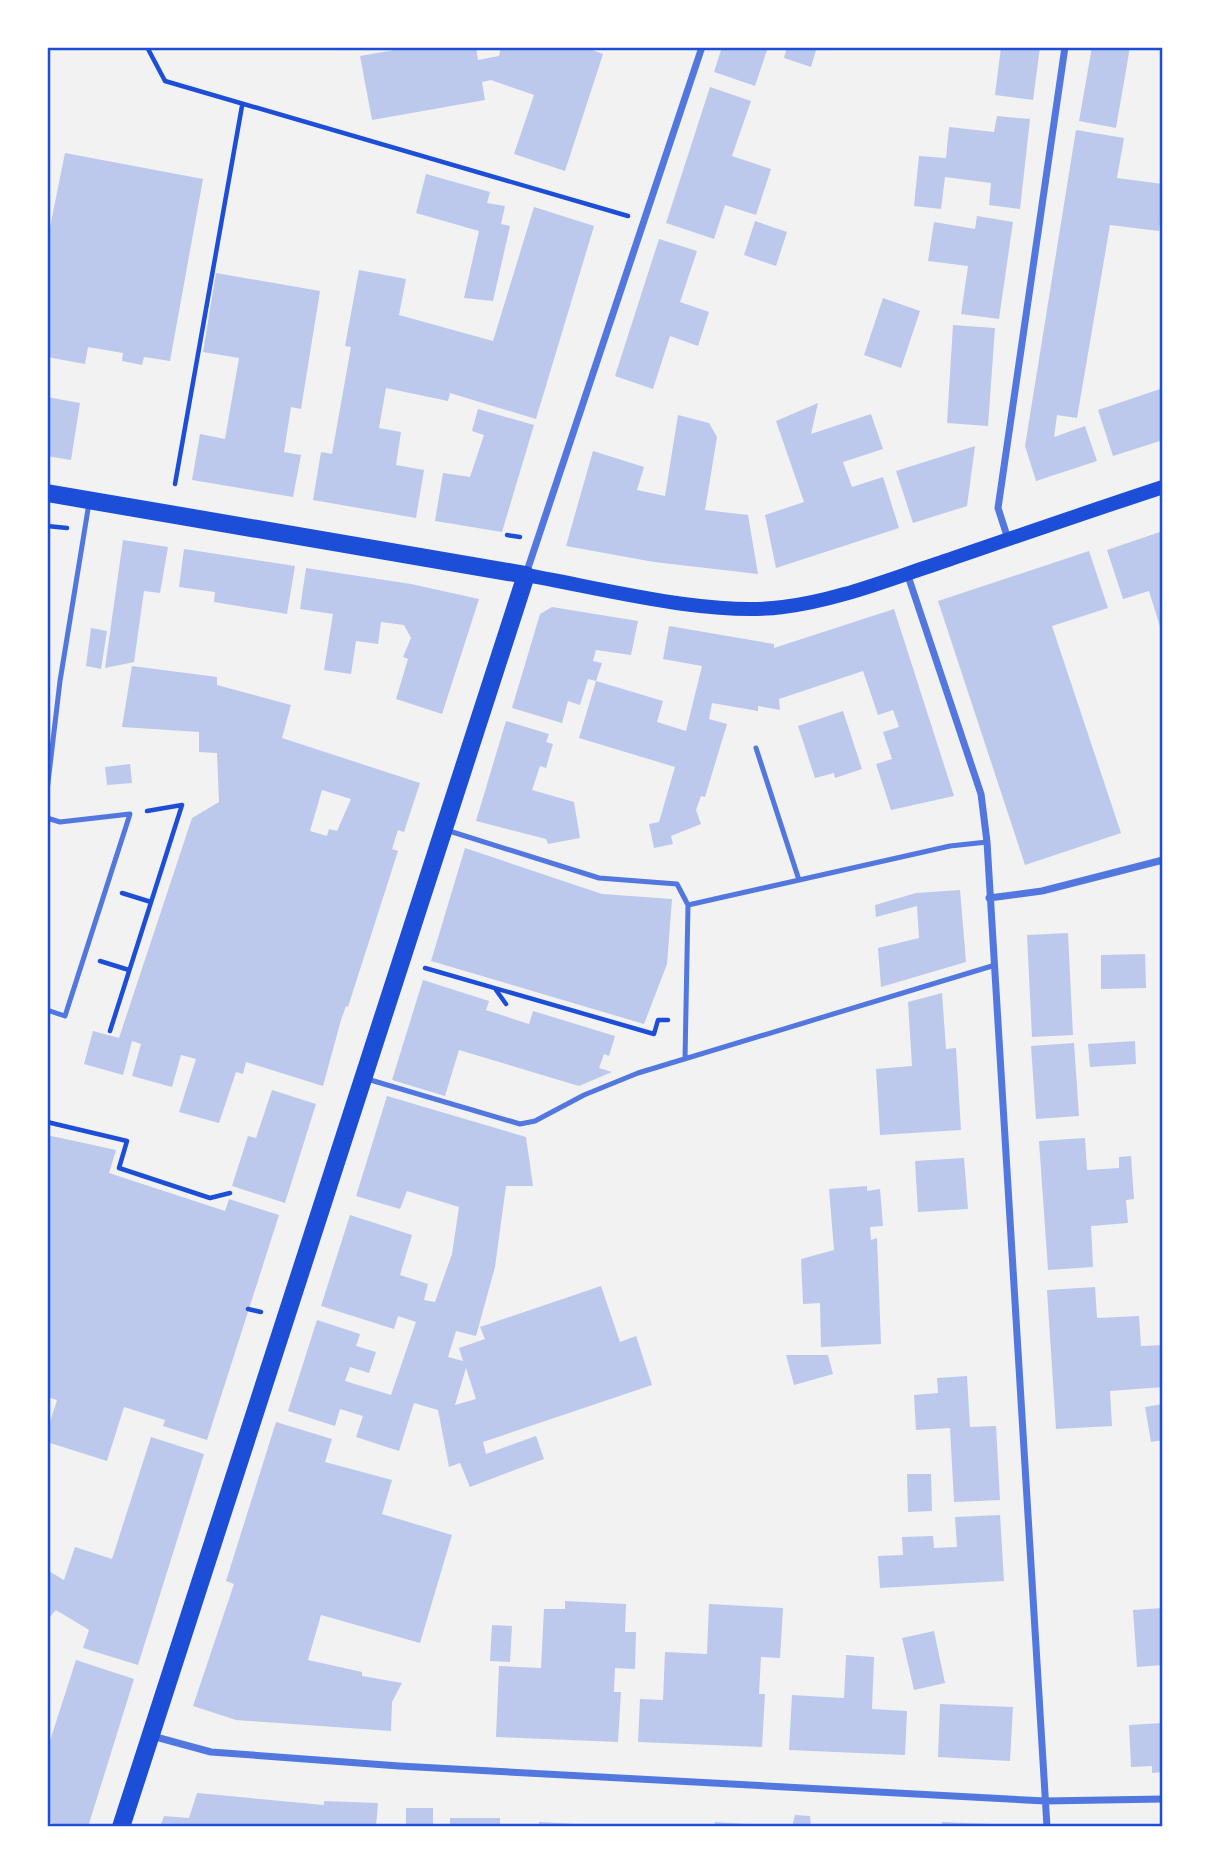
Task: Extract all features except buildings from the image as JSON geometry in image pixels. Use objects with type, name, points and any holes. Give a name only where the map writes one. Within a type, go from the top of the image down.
[{"type":"main road","points":[[47,493],[663,599],[731,608],[774,608],[818,601],[1008,540],[1163,486]]},
{"type":"main road","points":[[121,1827],[526,575]]},
{"type":"street","points":[[526,575],[702,47]]},
{"type":"street","points":[[1008,540],[998,508],[1065,47]]},
{"type":"street","points":[[907,573],[981,794],[987,842],[992,966],[1047,1827]]},
{"type":"street","points":[[989,898],[1042,891],[1163,860]]},
{"type":"street","points":[[150,1735],[211,1752],[1045,1801],[1163,1799]]},
{"type":"lane","points":[[47,790],[60,681],[90,500]]},
{"type":"lane","points":[[756,748],[799,880]]},
{"type":"lane","points":[[47,818],[60,822],[131,814],[65,1016],[47,1010]]},
{"type":"lane","points":[[443,830],[599,878],[677,884],[688,905],[685,1059]]},
{"type":"lane","points":[[688,905],[950,846],[987,842]]},
{"type":"lane","points":[[362,1077],[520,1124],[535,1121],[584,1095],[638,1073],[992,966]]},
{"type":"path","points":[[147,47],[165,81],[242,106],[644,220]]},
{"type":"path","points":[[175,485],[242,106]]},
{"type":"path","points":[[110,1031],[182,805],[131,814]]},
{"type":"path","points":[[107,888],[151,902]]},
{"type":"path","points":[[84,957],[129,970]]},
{"type":"path","points":[[400,961],[654,1034],[658,1020],[685,1019]]},
{"type":"path","points":[[496,990],[506,1004]]},
{"type":"path","points":[[47,1122],[127,1141],[119,1168],[210,1198],[230,1193]]}]
